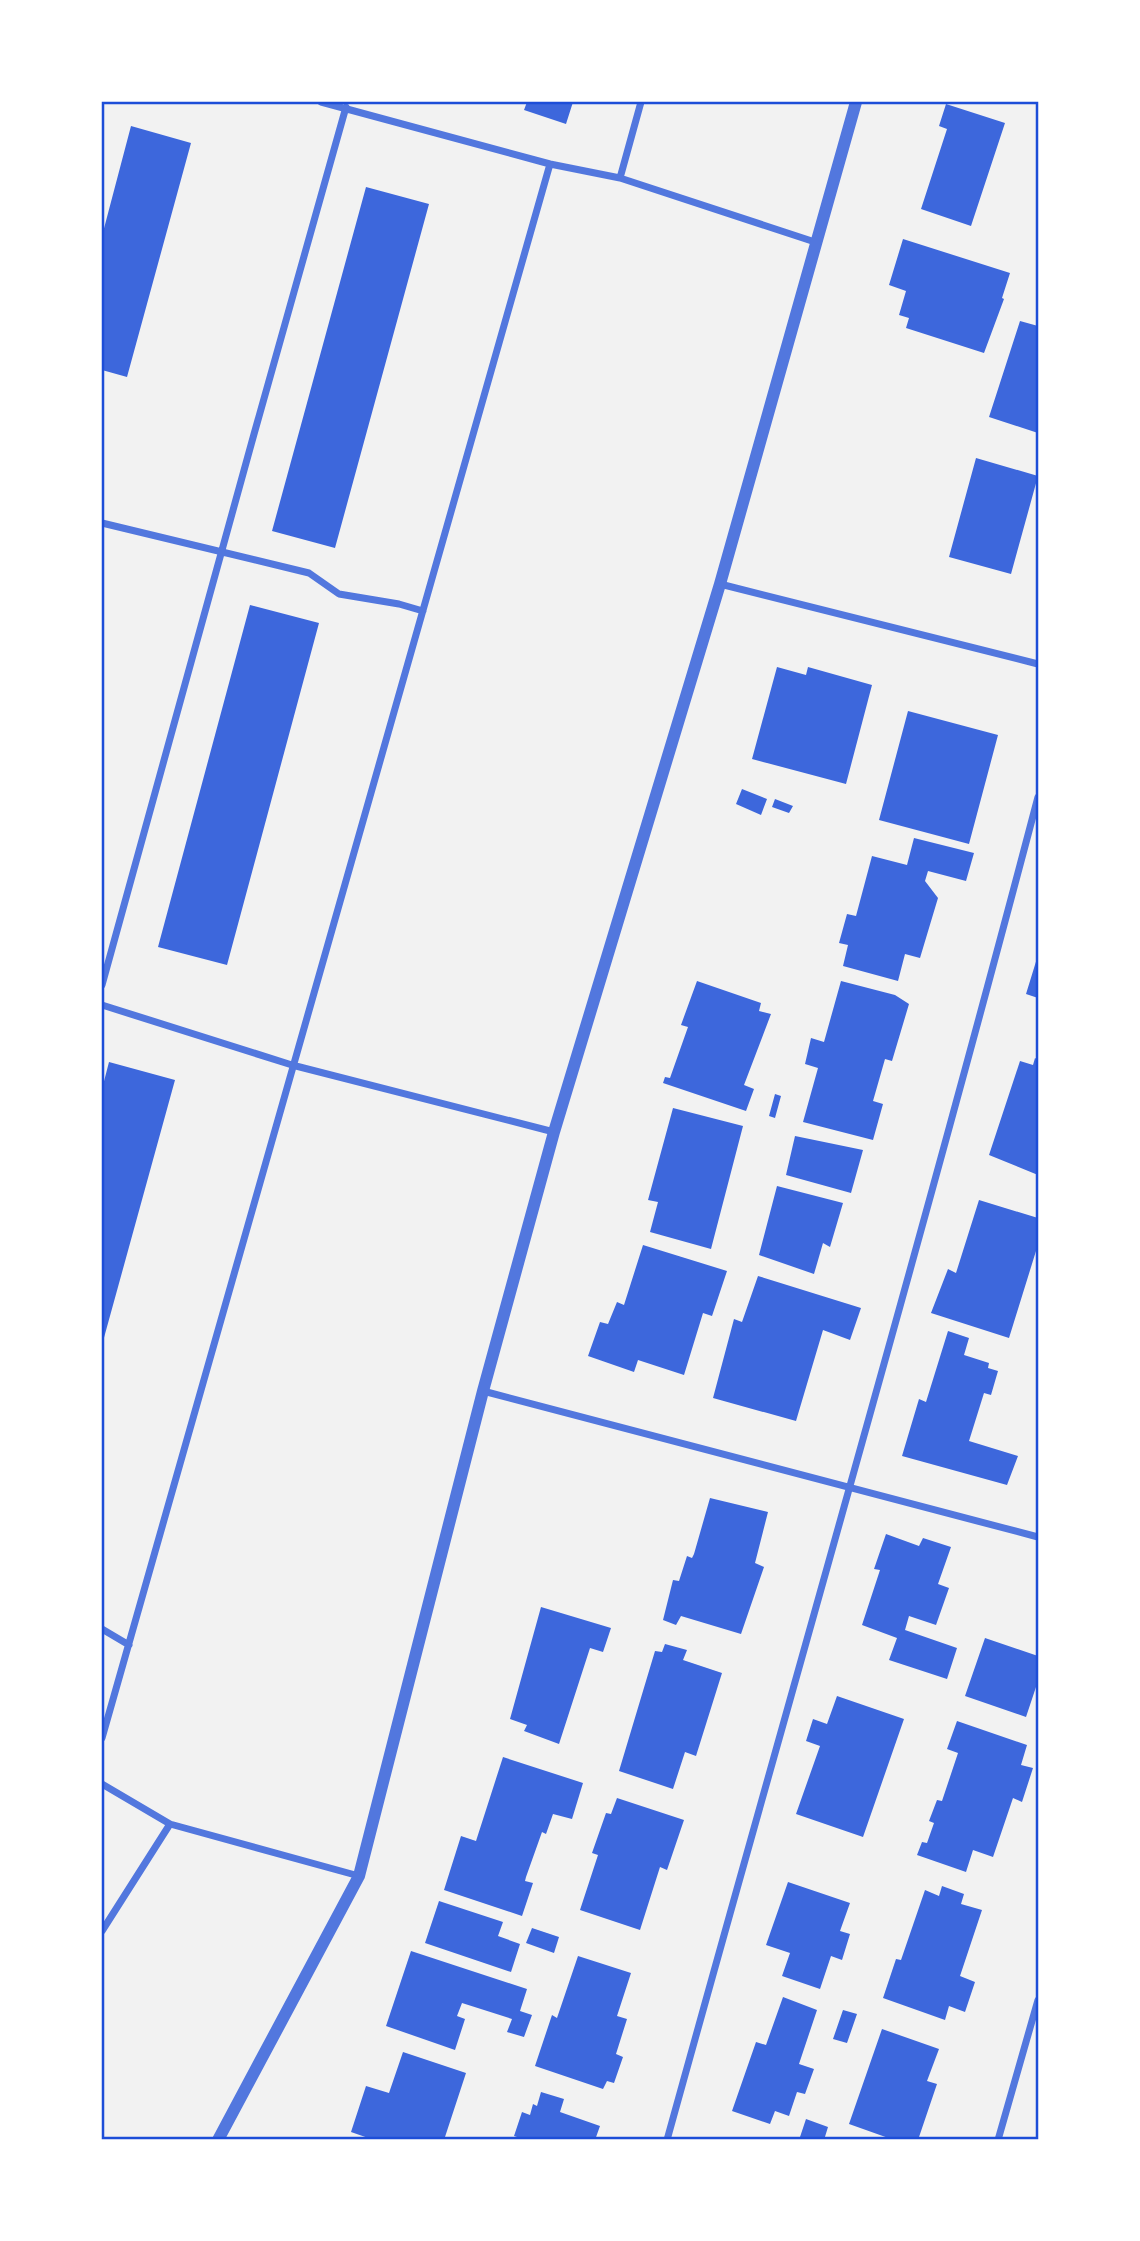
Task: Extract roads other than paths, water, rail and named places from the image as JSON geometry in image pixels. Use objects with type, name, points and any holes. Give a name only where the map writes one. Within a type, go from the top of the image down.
[{"type":"street","points":[[321,102],[550,164],[620,178],[818,243]]},
{"type":"street","points":[[620,178],[641,102]]},
{"type":"street","points":[[218,2140],[359,1876],[483,1391],[554,1132],[720,584],[856,102]]},
{"type":"street","points":[[102,985],[212,592],[220,551],[346,107]]},
{"type":"street","points":[[102,1738],[550,164]]},
{"type":"street","points":[[102,523],[309,573],[339,594],[423,611]]},
{"type":"street","points":[[720,584],[1038,664]]},
{"type":"street","points":[[667,2140],[848,1486],[960,1094],[1038,797]]},
{"type":"street","points":[[102,1004],[292,1065],[554,1132]]},
{"type":"street","points":[[483,1391],[1038,1537]]},
{"type":"street","points":[[102,1629],[129,1645]]},
{"type":"street","points":[[102,1784],[170,1824],[359,1876]]},
{"type":"street","points":[[102,1931],[170,1824]]},
{"type":"street","points":[[998,2140],[1038,2000]]}]
